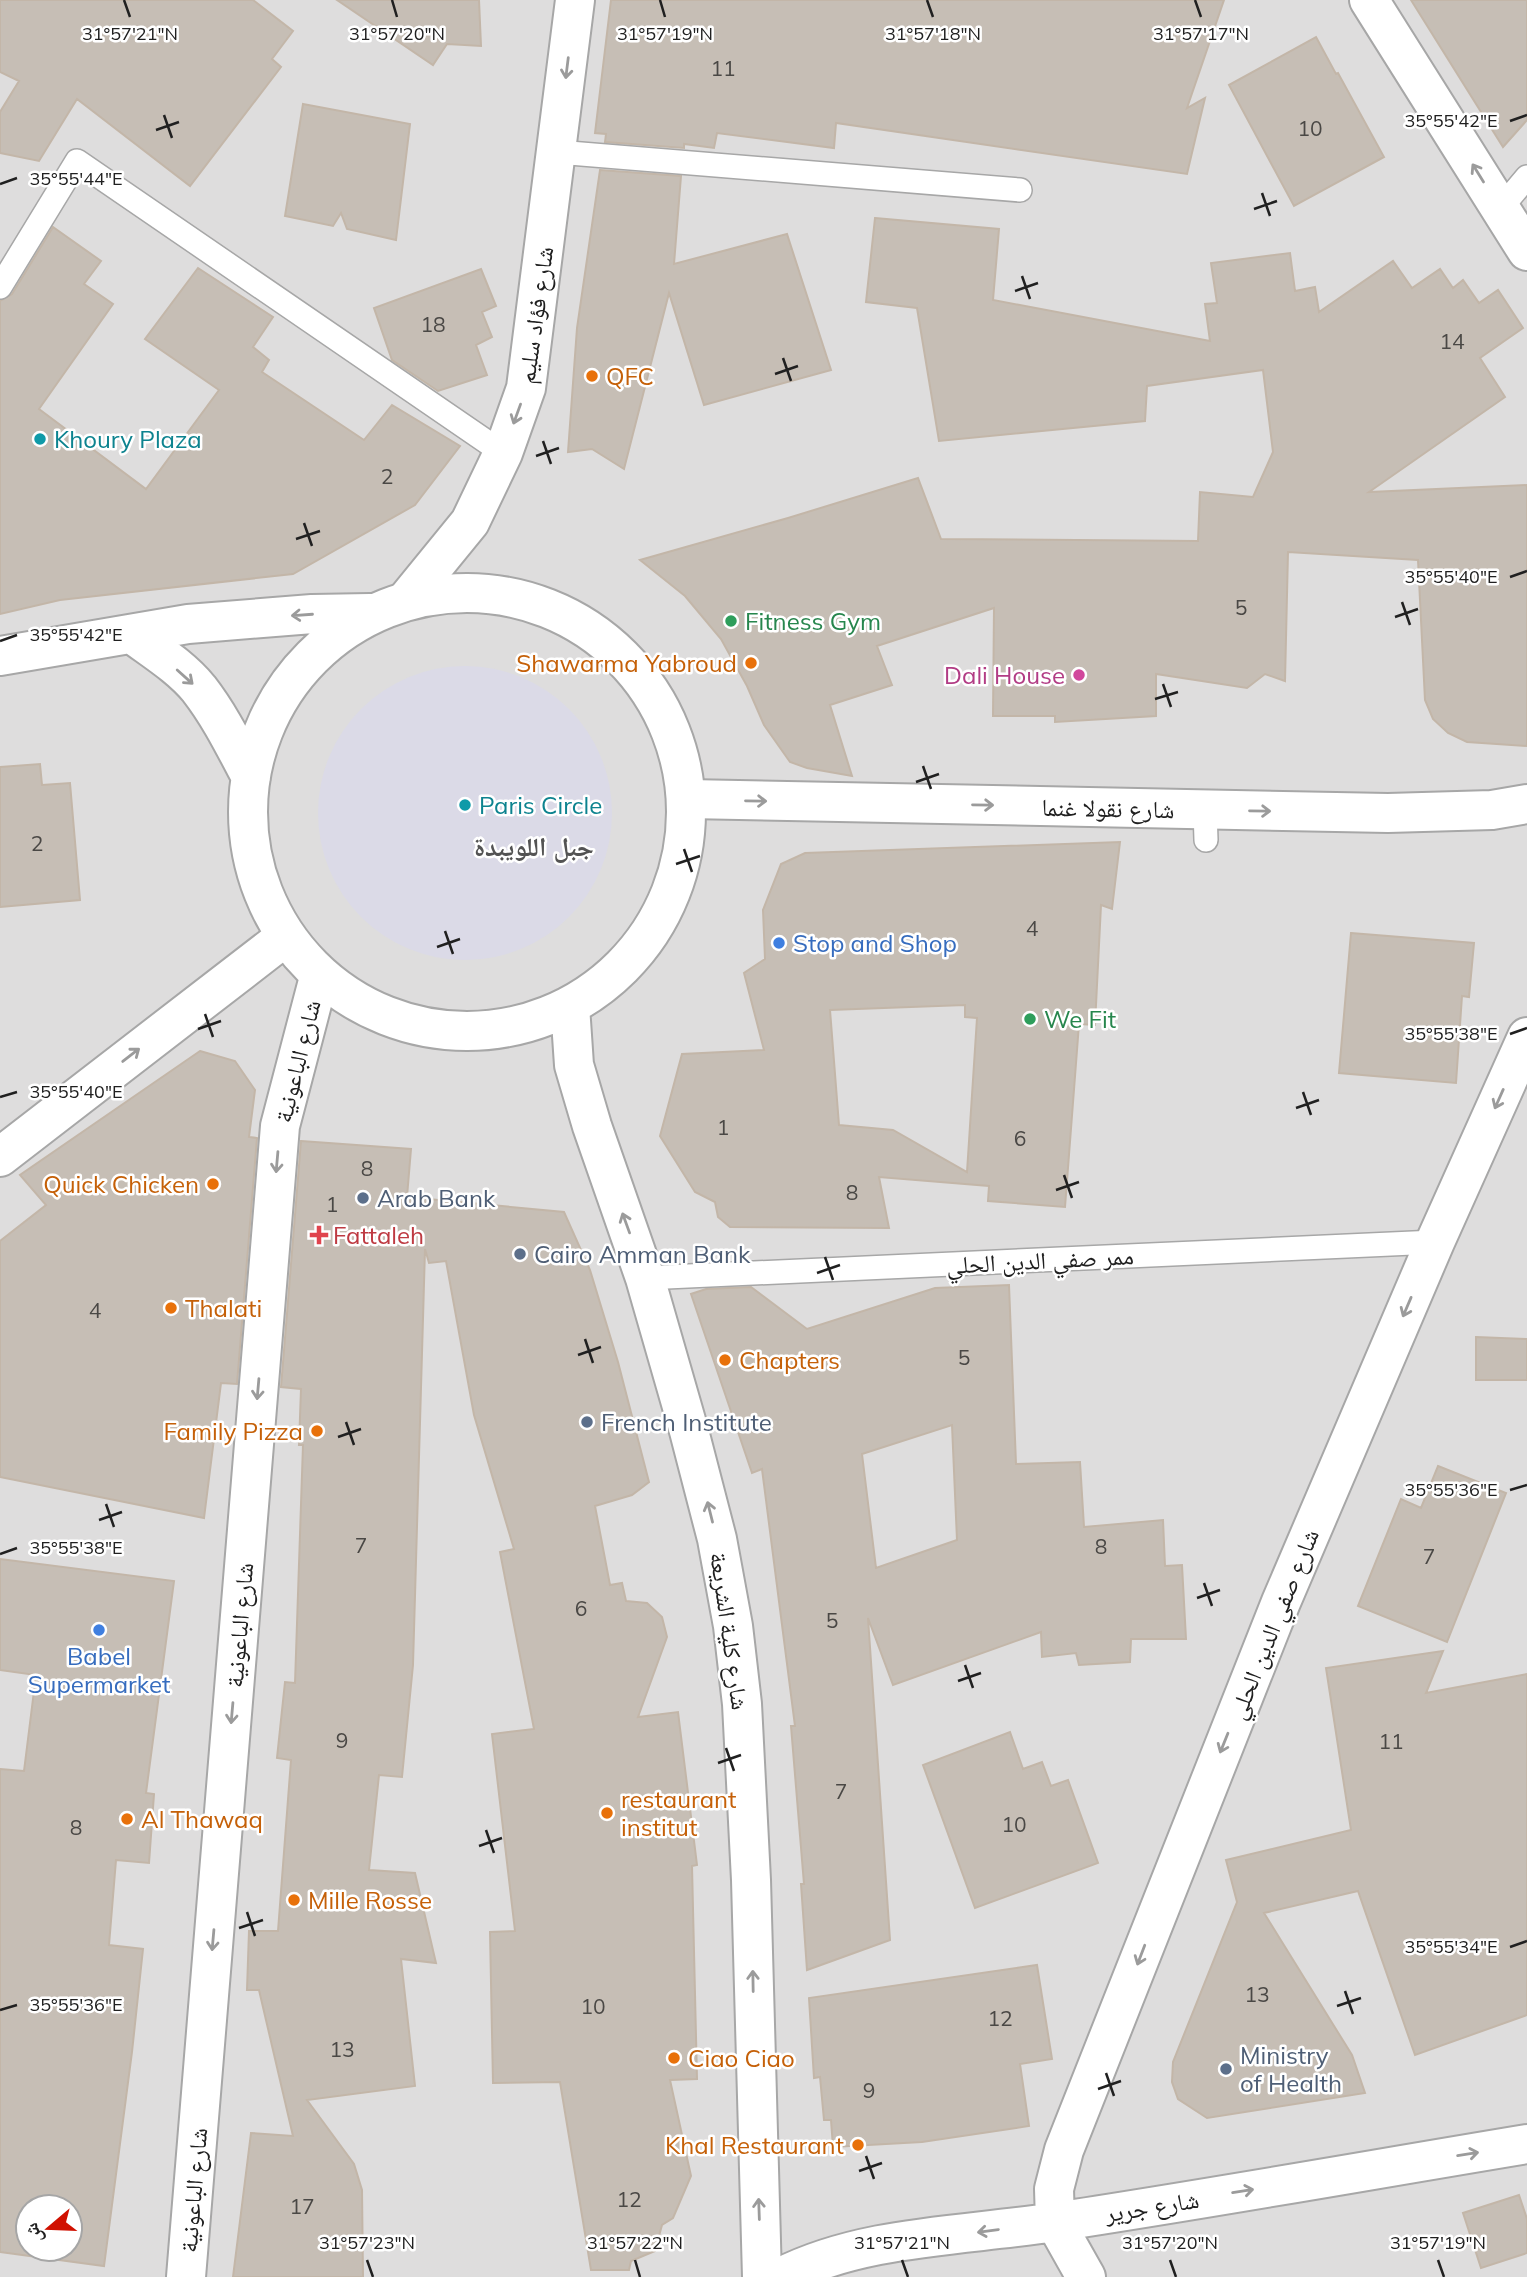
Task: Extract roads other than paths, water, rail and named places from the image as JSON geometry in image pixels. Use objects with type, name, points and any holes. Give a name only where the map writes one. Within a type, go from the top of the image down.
[{"type":"street","name":"شارع فؤاد سليم","points":[[408,598],[470,522],[503,453],[526,388],[575,0]]},
{"type":"street","points":[[1369,0],[1527,251]]},
{"type":"street","points":[[483,591],[495,594],[556,610],[618,651],[663,711],[688,799],[686,846],[667,907],[632,960],[570,1006],[515,1026],[447,1033],[379,1015],[319,976],[285,937],[256,879],[246,817],[254,753],[281,693],[324,643],[370,613],[408,598],[483,591]]},
{"type":"street","points":[[0,656],[188,624],[312,614],[370,613]]},
{"type":"street","points":[[132,634],[165,658],[197,687],[223,724],[251,777]]},
{"type":"street","name":"شارع نقولا غنما","points":[[688,799],[1206,825],[1388,813],[1515,812]]},
{"type":"street","points":[[0,1157],[285,937]]},
{"type":"street","name":"شارع الباعونية","points":[[186,2277],[280,1126],[319,976]]},
{"type":"street","name":"شارع كلية الشريعة","points":[[570,1006],[574,1065],[592,1126],[645,1278],[689,1431],[713,1525],[733,1626],[742,1704],[751,1880],[762,2277]]},
{"type":"street","name":"شارع صفي الدين الحلي","points":[[1055,2222],[1054,2189],[1064,2150],[1087,2088],[1281,1602],[1435,1242],[1527,1037]]},
{"type":"street","name":"شارع جرير","points":[[781,2277],[857,2248],[1055,2222],[1527,2144]]},
{"type":"street","points":[[1055,2222],[1086,2277]]},
{"type":"lane","points":[[557,152],[1020,190]]},
{"type":"lane","points":[[0,287],[77,161],[503,453]]},
{"type":"lane","points":[[1500,209],[1527,177]]},
{"type":"lane","name":"ممر صفي الدين الحلي","points":[[645,1278],[1435,1242]]},
{"type":"place","name":"QFC","points":[[592,376]]},
{"type":"place","name":"Khoury Plaza","points":[[40,439]]},
{"type":"place","name":"Fitness Gym","points":[[731,621]]},
{"type":"place","name":"Shawarma Yabroud","points":[[751,663]]},
{"type":"place","name":"Dali House","points":[[1079,675]]},
{"type":"place","name":"Paris Circle","points":[[465,805]]},
{"type":"place","name":"Stop and Shop","points":[[779,943]]},
{"type":"place","name":"We Fit","points":[[1030,1019]]},
{"type":"place","name":"Quick Chicken","points":[[213,1184]]},
{"type":"place","name":"Arab Bank","points":[[363,1198]]},
{"type":"place","name":"Fattaleh","points":[[319,1235]]},
{"type":"place","name":"Cairo Amman Bank","points":[[520,1254]]},
{"type":"place","name":"Thalati","points":[[171,1308]]},
{"type":"place","name":"Chapters","points":[[725,1360]]},
{"type":"place","name":"French Institute","points":[[587,1422]]},
{"type":"place","name":"Family Pizza","points":[[317,1431]]},
{"type":"place","name":"Babel Supermarket","points":[[99,1630]]},
{"type":"place","name":"restaurant institut","points":[[607,1813]]},
{"type":"place","name":"Al Thawaq","points":[[127,1819]]},
{"type":"place","name":"Mille Rosse","points":[[294,1900]]},
{"type":"place","name":"Ciao Ciao","points":[[674,2058]]},
{"type":"place","name":"Ministry of Health","points":[[1226,2069]]},
{"type":"place","name":"Khal Restaurant","points":[[858,2145]]},
{"type":"district","name":"جبل اللويبدة","points":[[534,846]]}]
